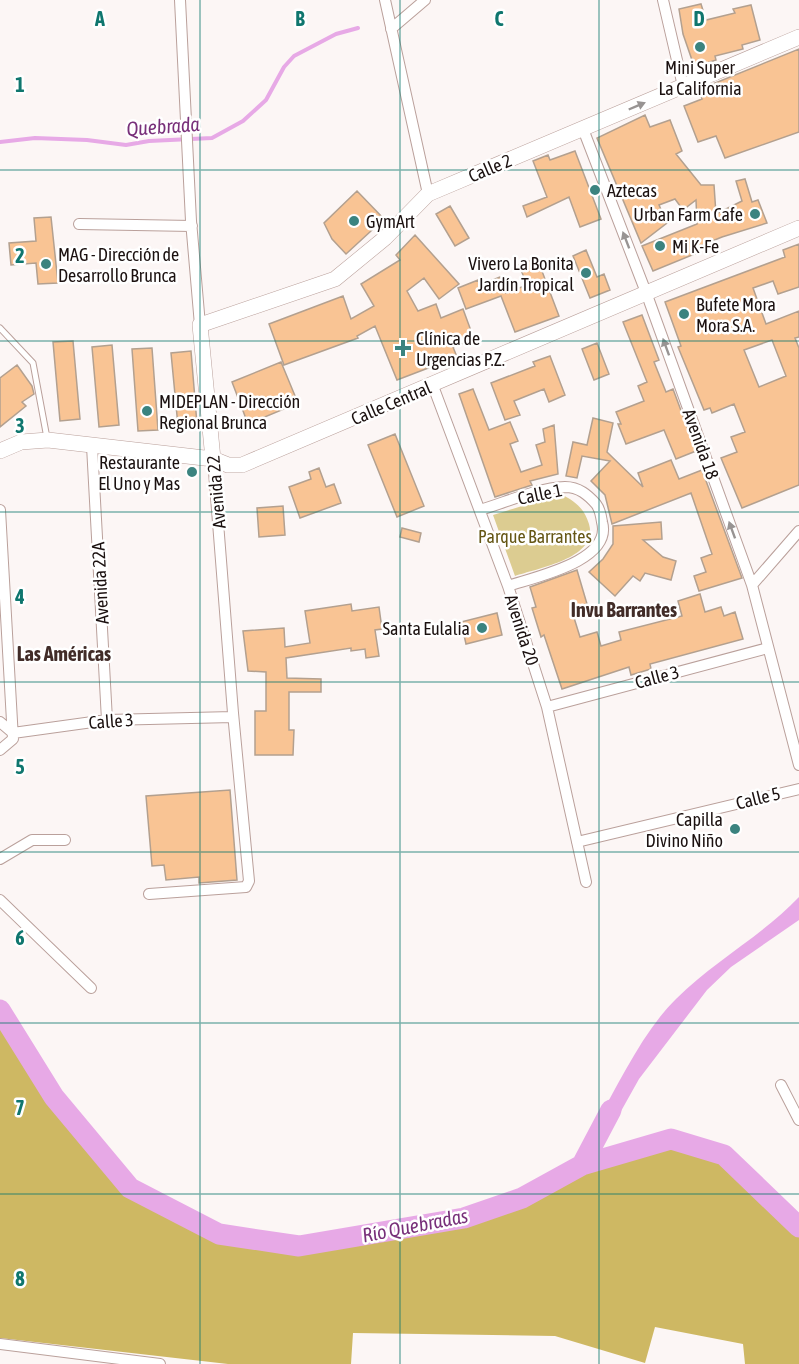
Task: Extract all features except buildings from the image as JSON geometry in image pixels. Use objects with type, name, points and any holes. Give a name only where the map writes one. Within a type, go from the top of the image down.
[{"type":"main road","name":"Calle 2","points":[[200,325],[335,279],[386,238],[428,194],[799,37]]},
{"type":"main road","name":"Calle Central","points":[[0,451],[21,442],[48,440],[213,459],[228,465],[242,465],[647,295],[799,228]]},
{"type":"main road","name":"Avenida 22","points":[[200,325],[213,459]]},
{"type":"street","name":"Avenida 22","points":[[180,0],[192,226],[200,325]]},
{"type":"street","points":[[386,0],[428,194]]},
{"type":"street","points":[[391,29],[425,0]]},
{"type":"street","points":[[663,0],[683,86]]},
{"type":"street","name":"Avenida 18","points":[[584,129],[752,585],[799,765]]},
{"type":"street","points":[[79,224],[192,226]]},
{"type":"street","name":"Avenida 20","points":[[433,386],[508,586],[547,706],[586,882]]},
{"type":"street","name":"Avenida 22A","points":[[92,446],[107,720]]},
{"type":"street","name":"Avenida 22","points":[[149,894],[246,887],[248,884],[213,459]]},
{"type":"street","name":"Calle 1","points":[[480,510],[554,488],[568,487],[585,492],[599,508],[604,529],[596,548],[577,562],[508,586]]},
{"type":"street","points":[[0,510],[13,733],[13,739],[0,750]]},
{"type":"street","points":[[752,585],[799,531]]},
{"type":"street","name":"Calle 3","points":[[547,706],[768,648]]},
{"type":"street","name":"Calle 3","points":[[13,733],[107,720],[233,717]]},
{"type":"street","points":[[0,722],[13,733]]},
{"type":"street","name":"Calle 5","points":[[577,842],[799,789]]},
{"type":"street","points":[[0,859],[32,840],[65,840]]},
{"type":"street","points":[[0,900],[91,988]]},
{"type":"street","points":[[781,1085],[799,1120]]},
{"type":"street","points":[[0,1344],[160,1364]]},
{"type":"lane","points":[[0,328],[33,363],[48,440]]},
{"type":"green space","name":"Parque Barrantes","points":[[561,494],[579,506],[587,518],[590,536],[585,545],[564,560],[515,576],[493,515]]},
{"type":"shaded area","points":[[799,897],[799,920],[731,967],[707,990],[639,1079],[611,1129],[596,1134],[597,1122],[623,1074],[664,1012],[691,985],[770,924]]},
{"type":"shaded area","points":[[0,1010],[54,1097],[130,1188],[219,1234],[299,1246],[464,1218],[522,1198],[582,1165],[671,1139],[711,1151],[799,1225],[799,1364],[745,1364],[743,1344],[655,1327],[645,1363],[555,1336],[353,1333],[351,1364],[228,1364],[0,1338]]},
{"type":"waterway","name":"Quebrada","points":[[0,142],[35,138],[87,140],[126,145],[149,141],[212,138],[243,121],[266,100],[284,67],[294,56],[336,34],[358,28]]},
{"type":"waterway","name":"Río Quebradas","points":[[0,1010],[54,1097],[130,1188],[219,1234],[299,1246],[464,1218],[522,1198],[582,1165],[611,1110]]},
{"type":"waterway","points":[[582,1165],[671,1139],[724,1155],[799,1227]]},
{"type":"place","name":"Mini Super La California","points":[[700,47]]},
{"type":"place","name":"Aztecas","points":[[595,190]]},
{"type":"place","name":"Urban Farm Cafe","points":[[755,214]]},
{"type":"place","name":"GymArt","points":[[354,221]]},
{"type":"place","name":"Mi K-Fe","points":[[660,246]]},
{"type":"place","name":"MAG - Dirección de Desarrollo Brunca","points":[[46,264]]},
{"type":"place","name":"Vivero La Bonita Jardín Tropical","points":[[586,273]]},
{"type":"place","name":"Bufete Mora Mora S.A.","points":[[684,314]]},
{"type":"place","name":"Clínica de Urgencias P.Z.","points":[[403,348]]},
{"type":"place","name":"MIDEPLAN - Dirección Regional Brunca","points":[[147,411]]},
{"type":"place","name":"Restaurante El Uno y Mas","points":[[192,472]]},
{"type":"place","name":"Santa Eulalia","points":[[482,628]]},
{"type":"place","name":"Capilla Divino Niño","points":[[735,829]]},
{"type":"district","name":"Invu Barrantes","points":[[624,609]]},
{"type":"district","name":"Las Américas","points":[[64,653]]}]
